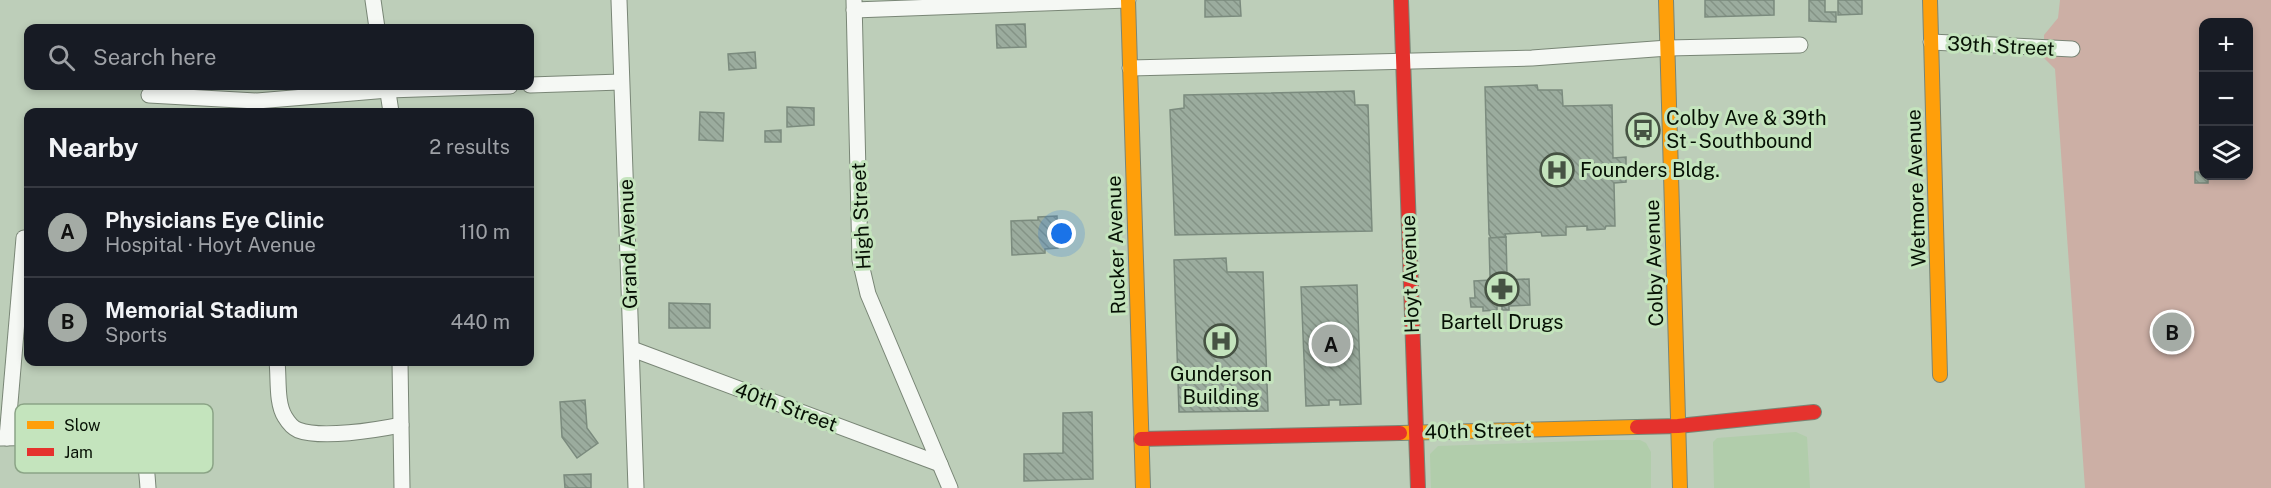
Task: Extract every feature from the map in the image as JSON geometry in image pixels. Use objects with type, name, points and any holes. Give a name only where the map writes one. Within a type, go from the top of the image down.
[{"type":"street","points":[[373,0],[376,24]]},
{"type":"street","name":"Grand Avenue","points":[[619,0],[636,488]]},
{"type":"street","points":[[854,5],[1128,0]]},
{"type":"street","name":"Rucker Avenue","points":[[1128,0],[1143,488]]},
{"type":"street","name":"Hoyt Avenue","points":[[1401,0],[1418,488]]},
{"type":"street","name":"Colby Avenue","points":[[1666,0],[1680,488]]},
{"type":"street","name":"Wetmore Avenue","points":[[1930,0],[1940,375]]},
{"type":"street","name":"High Street","points":[[854,5],[860,260],[868,294],[950,488]]},
{"type":"street","name":"39th Street","points":[[1931,42],[2072,49]]},
{"type":"street","points":[[1130,68],[1532,57],[1668,48],[1800,45]]},
{"type":"street","points":[[534,85],[621,82]]},
{"type":"street","points":[[149,95],[257,101],[367,90]]},
{"type":"street","points":[[387,90],[390,108]]},
{"type":"street","points":[[4,438],[24,238]]},
{"type":"street","name":"40th Street","points":[[632,349],[940,464]]},
{"type":"street","points":[[277,366],[280,403],[284,416],[295,429],[309,433],[366,432],[401,425]]},
{"type":"street","points":[[400,366],[402,488]]},
{"type":"street","name":"40th Street","points":[[1141,439],[1678,426],[1814,412]]},
{"type":"street","points":[[147,473],[148,488]]},
{"type":"shaded area","points":[[2060,0],[2271,0],[2271,488],[2085,488],[2055,69],[2044,58],[2044,35],[2058,18]]},
{"type":"shaded area","points":[[1796,432],[1807,437],[1810,488],[1714,488],[1713,442],[1717,438]]},
{"type":"shaded area","points":[[1640,440],[1646,443],[1651,452],[1651,488],[1431,488],[1430,454],[1438,446]]},
{"type":"building","points":[[1205,0],[1240,0],[1241,16],[1205,17]]},
{"type":"building","points":[[1705,0],[1774,0],[1774,15],[1705,17]]},
{"type":"building","points":[[1809,0],[1825,0],[1825,12],[1836,12],[1836,22],[1809,21]]},
{"type":"building","points":[[1838,0],[1862,0],[1862,14],[1838,15]]},
{"type":"building","points":[[1025,24],[1026,47],[997,48],[996,25]]},
{"type":"building","points":[[755,52],[756,68],[729,70],[728,54]]},
{"type":"building","name":"Founders Bldg.","points":[[1537,85],[1538,90],[1562,90],[1563,106],[1612,105],[1613,158],[1626,157],[1626,182],[1614,183],[1615,226],[1587,230],[1587,226],[1566,227],[1566,235],[1542,236],[1541,232],[1505,234],[1506,237],[1491,238],[1489,234],[1485,87]]},
{"type":"building","points":[[1354,91],[1355,105],[1368,105],[1372,231],[1175,235],[1170,110],[1184,108],[1184,95]]},
{"type":"building","points":[[787,107],[814,108],[814,125],[787,127]]},
{"type":"building","points":[[700,112],[724,113],[723,141],[699,140]]},
{"type":"building","points":[[781,130],[781,142],[765,142],[765,131]]},
{"type":"building","points":[[2195,172],[2199,172],[2199,180],[2208,180],[2208,183],[2195,183]]},
{"type":"building","points":[[1057,216],[1058,248],[1045,249],[1045,253],[1012,255],[1011,221],[1038,220],[1038,217]]},
{"type":"building","points":[[1506,237],[1507,276],[1490,276],[1489,238]]},
{"type":"building","name":"Gunderson Building","points":[[1226,258],[1227,272],[1263,272],[1268,411],[1179,412],[1174,260]]},
{"type":"building","name":"Bartell Drugs","points":[[1491,276],[1505,276],[1505,280],[1529,279],[1530,305],[1509,306],[1509,310],[1502,310],[1502,306],[1497,306],[1497,310],[1483,311],[1483,307],[1471,307],[1470,298],[1475,298],[1474,281],[1491,280]]},
{"type":"building","points":[[1357,285],[1361,404],[1340,405],[1340,400],[1329,400],[1329,405],[1306,406],[1301,287]]},
{"type":"building","points":[[669,303],[710,304],[710,328],[669,328]]},
{"type":"building","points":[[585,400],[587,428],[598,443],[577,458],[562,437],[560,402]]},
{"type":"building","points":[[1092,412],[1093,479],[1024,481],[1024,454],[1063,453],[1063,413]]},
{"type":"building","points":[[591,474],[591,488],[565,488],[564,475]]},
{"type":"traffic: slow","points":[[1128,0],[1143,488]]},
{"type":"traffic: slow","points":[[1666,0],[1680,488]]},
{"type":"traffic: slow","points":[[1930,0],[1940,375]]},
{"type":"traffic: slow","points":[[1400,433],[1637,427]]},
{"type":"traffic: jam","points":[[1401,0],[1418,488]]},
{"type":"traffic: jam","points":[[1637,427],[1678,426],[1814,412]]},
{"type":"traffic: jam","points":[[1141,439],[1400,433]]},
{"type":"place","name":"Colby Ave & 39th St - Southbound","points":[[1643,130]]},
{"type":"place","name":"Founders Bldg.","points":[[1557,170]]},
{"type":"place","name":"Bartell Drugs","points":[[1502,289]]},
{"type":"place","name":"Memorial Stadium","points":[[2172,332]]},
{"type":"place","name":"Gunderson Building","points":[[1221,341]]},
{"type":"place","name":"Physicians Eye Clinic","points":[[1331,344]]}]
